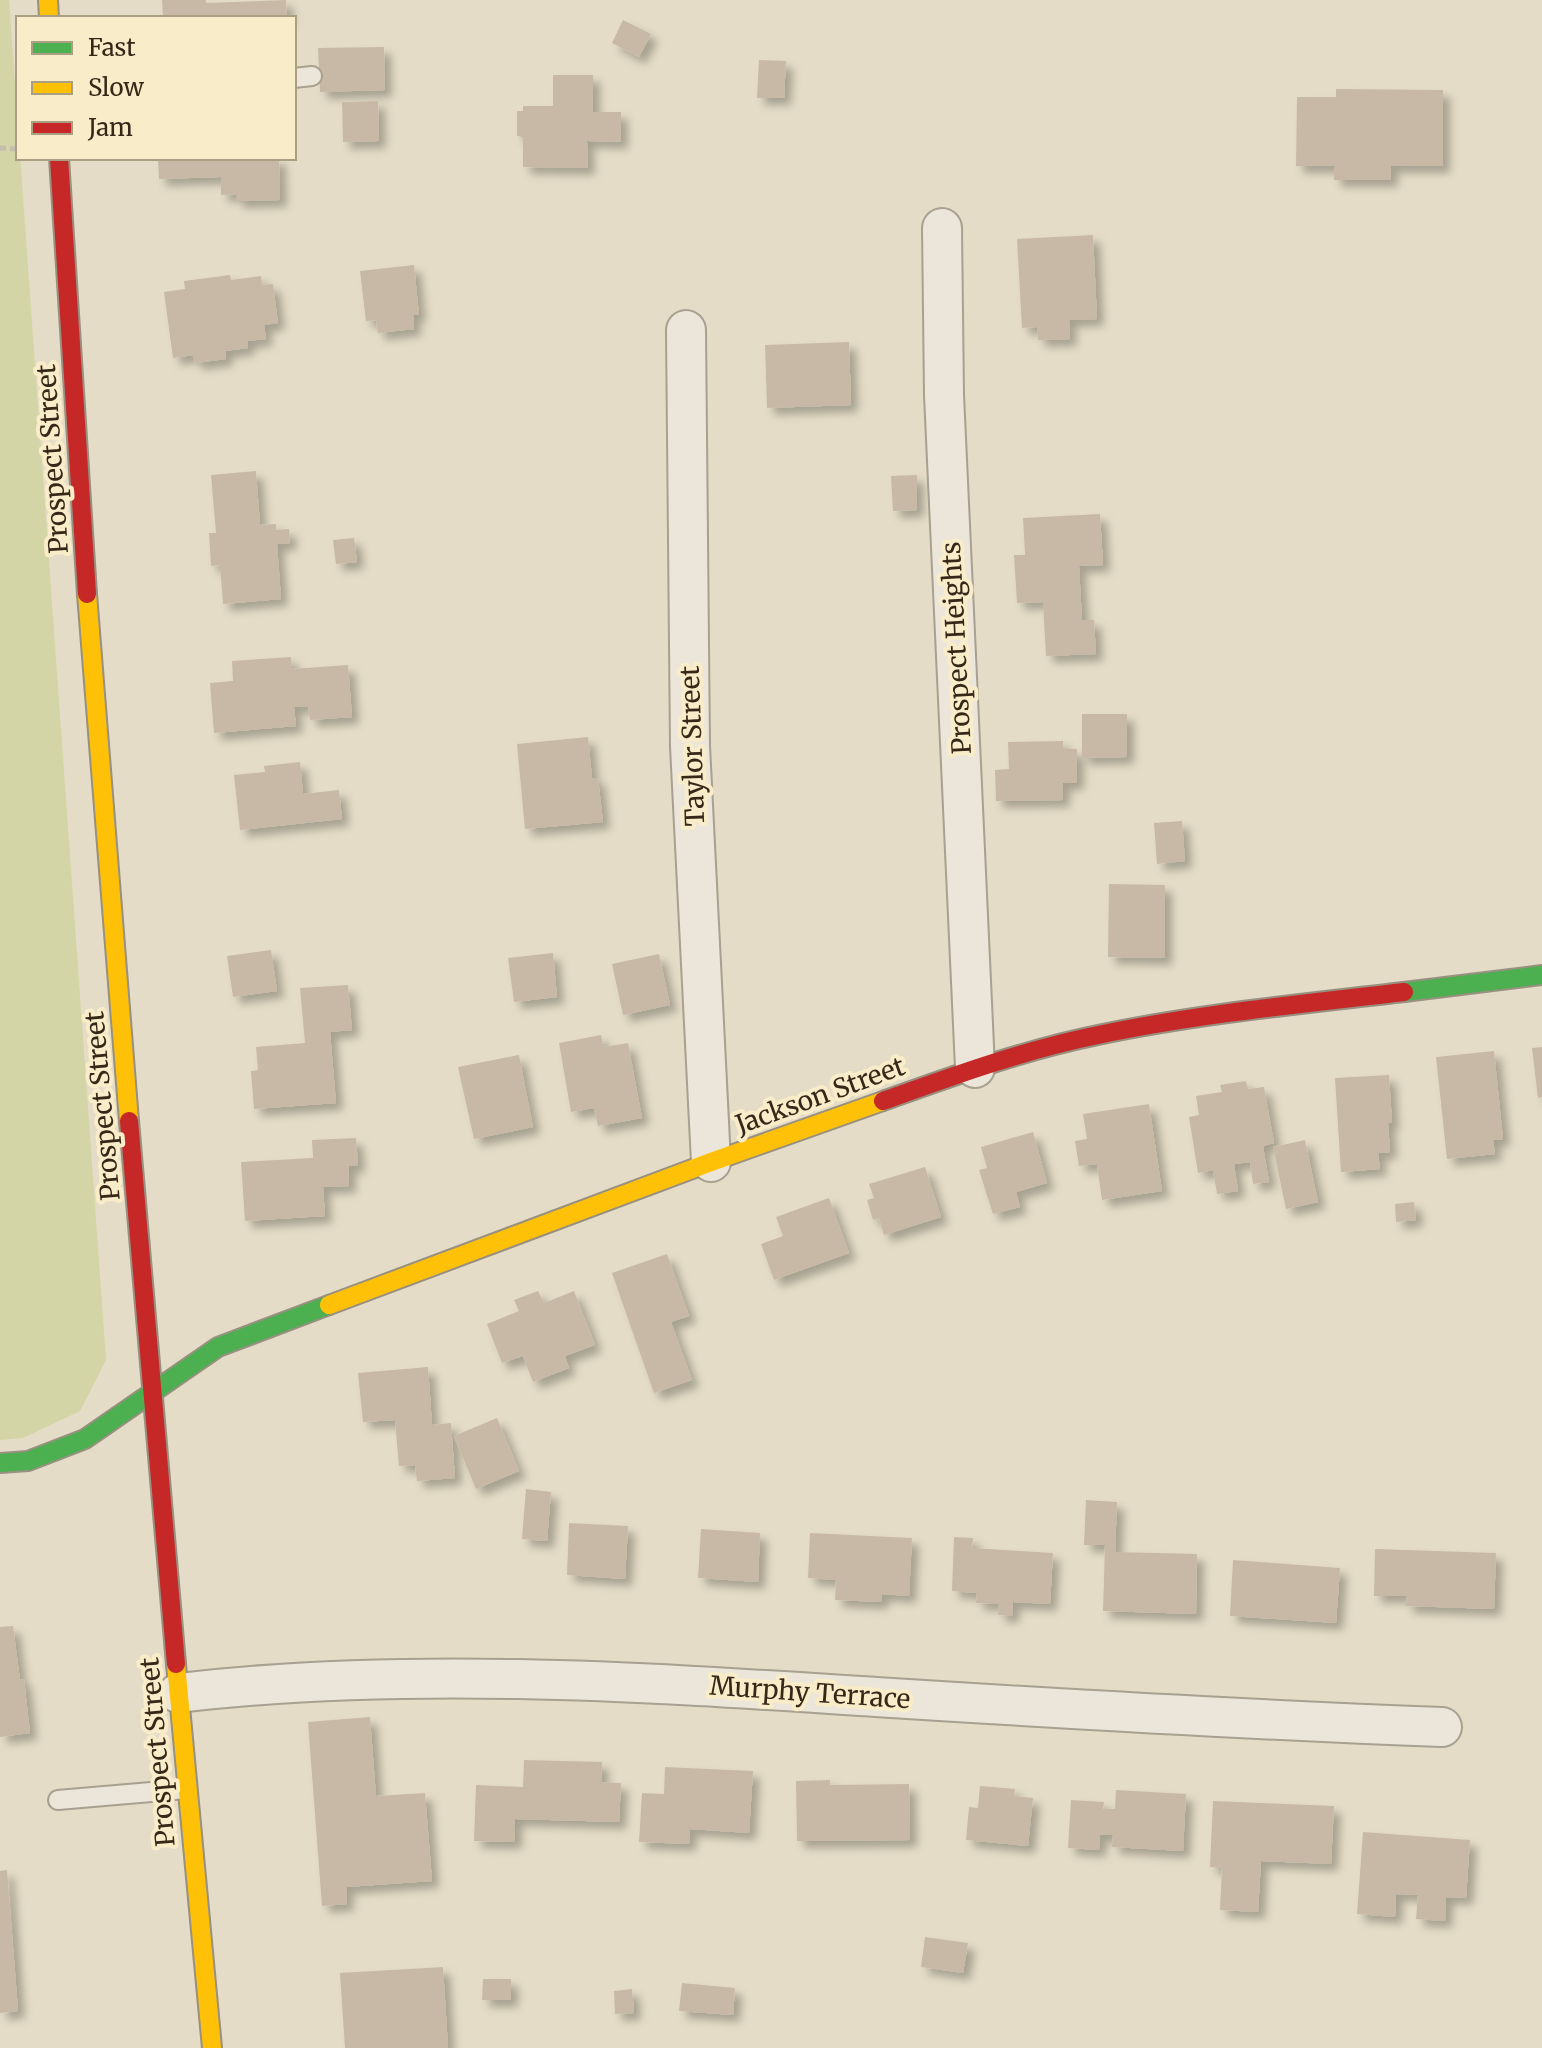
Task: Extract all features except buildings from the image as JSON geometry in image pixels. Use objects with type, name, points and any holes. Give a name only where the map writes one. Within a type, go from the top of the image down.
[{"type":"main road","name":"Prospect Street","points":[[59,160],[95,716],[186,1789],[212,2048]]},
{"type":"main road","name":"Jackson Street","points":[[0,1463],[28,1461],[85,1439],[218,1347],[711,1162],[975,1068],[1097,1035],[1251,1010],[1542,975]]},
{"type":"street","name":"Prospect Heights","points":[[942,228],[945,411],[975,1068]]},
{"type":"street","name":"Taylor Street","points":[[686,330],[690,746],[711,1162]]},
{"type":"street","name":"Murphy Terrace","points":[[178,1693],[250,1685],[456,1677],[642,1681],[1180,1717],[1442,1727]]},
{"type":"lane","points":[[58,1800],[186,1789]]},
{"type":"green space","points":[[0,0],[9,0],[16,98],[16,160],[20,160],[106,1360],[80,1411],[23,1438],[0,1440]]},
{"type":"traffic: fast","points":[[1404,992],[1542,975]]},
{"type":"traffic: fast","points":[[0,1463],[28,1461],[85,1439],[218,1347],[329,1305]]},
{"type":"traffic: slow","points":[[48,0],[49,16]]},
{"type":"traffic: slow","points":[[87,594],[129,1121]]},
{"type":"traffic: slow","points":[[329,1305],[883,1101]]},
{"type":"traffic: slow","points":[[176,1664],[212,2048]]},
{"type":"traffic: jam","points":[[59,160],[87,594]]},
{"type":"traffic: jam","points":[[883,1101],[1016,1056],[1098,1035],[1212,1015],[1404,992]]},
{"type":"traffic: jam","points":[[129,1121],[176,1664]]}]
